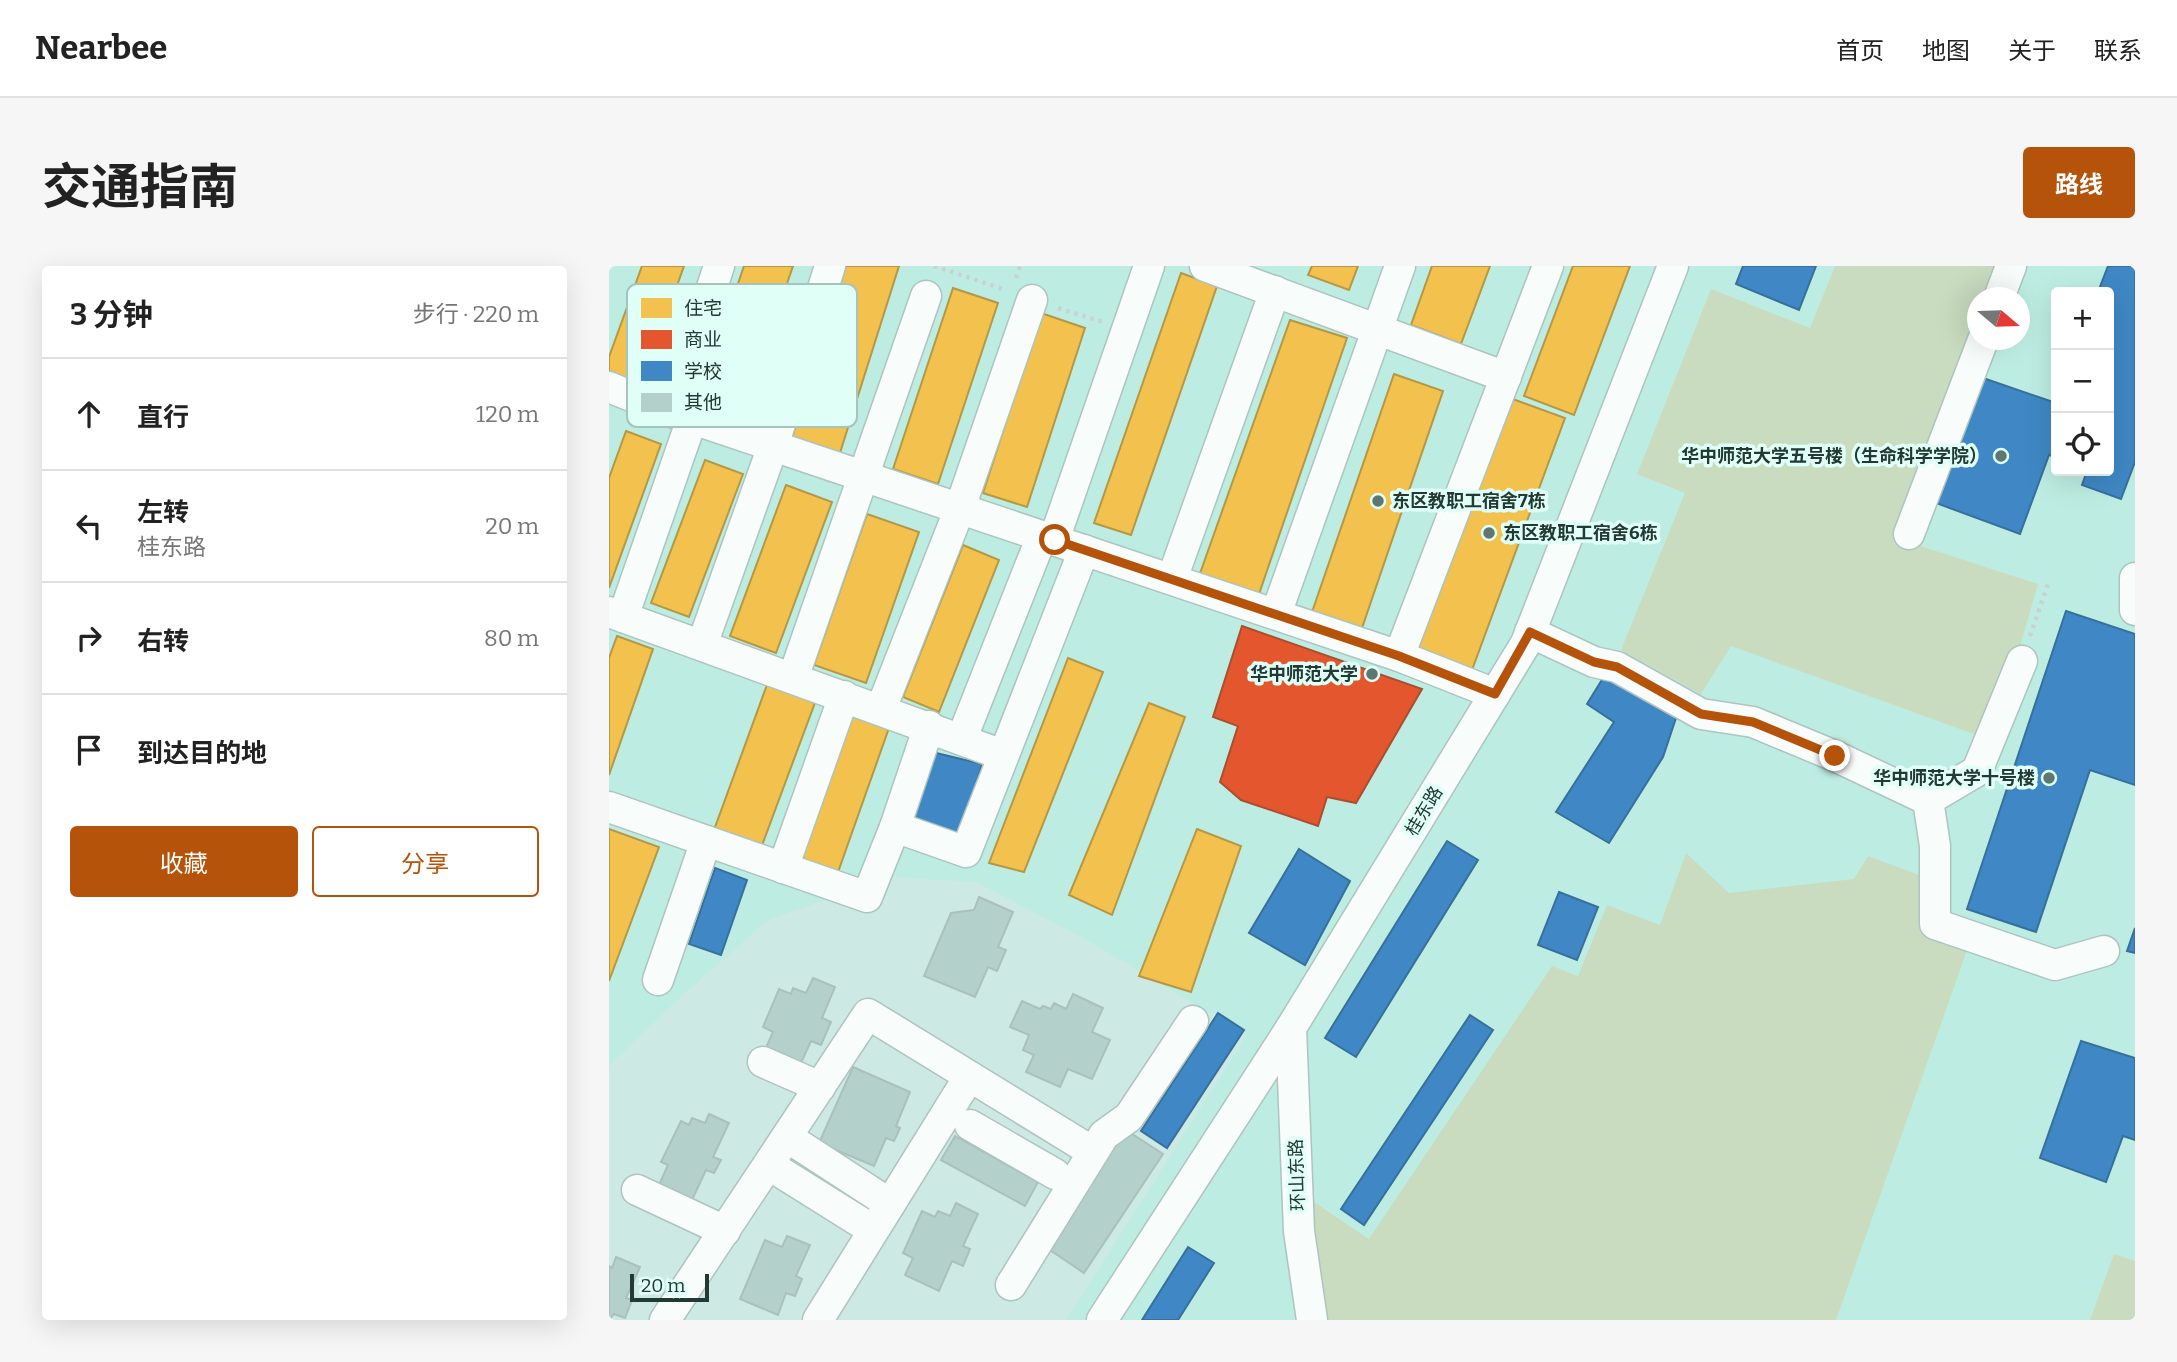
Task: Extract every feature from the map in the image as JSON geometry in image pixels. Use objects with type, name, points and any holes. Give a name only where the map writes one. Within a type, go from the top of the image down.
[{"type":"street","points":[[714,284],[719,266]]},
{"type":"street","points":[[824,284],[830,266]]},
{"type":"street","points":[[962,738],[1048,538],[1149,266]]},
{"type":"street","points":[[1205,266],[1267,281],[1377,329],[1506,377]]},
{"type":"street","points":[[1276,614],[1400,266]]},
{"type":"street","points":[[1399,656],[1548,266]]},
{"type":"street","name":"桂东路","points":[[1102,1320],[1291,1028],[1530,632],[1674,266]]},
{"type":"street","points":[[2003,287],[2011,266]]},
{"type":"street","points":[[1172,579],[1267,281]]},
{"type":"street","points":[[881,709],[960,508],[1020,290]]},
{"type":"street","points":[[793,678],[926,296]]},
{"type":"street","points":[[1909,534],[1979,350]]},
{"type":"street","points":[[609,387],[627,394]]},
{"type":"street","points":[[677,427],[613,616],[702,645],[1003,755]]},
{"type":"street","points":[[715,427],[1399,656],[1495,694]]},
{"type":"street","points":[[702,645],[779,427]]},
{"type":"street","points":[[895,827],[965,852],[1084,550]]},
{"type":"street","points":[[2135,578],[2135,610]]},
{"type":"street","points":[[1530,632],[1594,662],[1617,667],[1701,714],[1753,722],[1835,756],[1928,800]]},
{"type":"street","points":[[1928,800],[1977,771],[2022,661]]},
{"type":"street","points":[[783,868],[845,696]]},
{"type":"street","points":[[609,807],[867,897],[895,827],[929,726]]},
{"type":"street","points":[[1928,800],[1935,846],[1935,924],[2055,965],[2104,951]]},
{"type":"street","points":[[658,980],[706,841]]},
{"type":"street","points":[[665,1320],[868,1014],[1093,1152]]},
{"type":"street","points":[[1011,1286],[1104,1135],[1129,1116],[1193,1021]]},
{"type":"street","name":"环山东路","points":[[1291,1028],[1299,1231],[1312,1320]]},
{"type":"street","points":[[763,1062],[820,1087]]},
{"type":"street","points":[[818,1320],[969,1077]]},
{"type":"street","points":[[1016,1152],[1037,1118]]},
{"type":"street","points":[[970,1125],[1055,1174]]},
{"type":"street","points":[[787,1137],[890,1204]]},
{"type":"street","points":[[769,1165],[873,1230]]},
{"type":"street","points":[[637,1190],[725,1231]]},
{"type":"path","points":[[934,266],[1020,290],[1127,330]]},
{"type":"path","points":[[1020,266],[1020,290]]},
{"type":"path","points":[[2022,661],[2049,581]]},
{"type":"shaded area","name":"华中师范大学","points":[[609,266],[2135,266],[2135,1320],[1066,1320],[1247,1035],[1083,938],[976,882],[892,877],[768,920],[674,1003],[609,1066]]},
{"type":"shaded area","points":[[1835,266],[2002,266],[1994,287],[1967,287],[1967,350],[1970,350],[1899,539],[2038,584],[2016,660],[1982,737],[1731,646],[1701,694],[1621,650],[1685,493],[1637,474],[1711,289],[1810,328]]},
{"type":"shaded area","points":[[1686,853],[1729,893],[1854,879],[1868,856],[1930,879],[1931,927],[1970,942],[1836,1320],[1324,1320],[1305,1196],[1369,1239],[1552,966],[1578,976],[1607,905],[1660,925]]},
{"type":"shaded area","points":[[2114,1254],[2135,1261],[2135,1320],[2090,1320]]},
{"type":"building: 住宅","points":[[642,266],[684,266],[678,284],[635,284]]},
{"type":"building: 住宅","points":[[744,266],[793,266],[787,284],[738,284]]},
{"type":"building: 住宅","points":[[846,266],[899,266],[857,399],[857,284],[840,284]]},
{"type":"building: 住宅","points":[[1312,266],[1358,266],[1349,290],[1308,275]]},
{"type":"building: 住宅","points":[[1432,266],[1490,266],[1461,344],[1411,325]]},
{"type":"building: 住宅","points":[[1573,266],[1630,266],[1574,415],[1524,396]]},
{"type":"building: 住宅","points":[[1181,273],[1217,286],[1131,535],[1094,523]]},
{"type":"building: 住宅","points":[[953,288],[998,303],[938,484],[893,469]]},
{"type":"building: 住宅","points":[[627,307],[627,379],[609,372],[609,357]]},
{"type":"building: 住宅","points":[[1041,313],[1085,328],[1027,507],[983,493]]},
{"type":"building: 住宅","points":[[1290,320],[1347,338],[1259,594],[1198,579]]},
{"type":"building: 住宅","name":"东区教职工宿舍7栋","points":[[1394,374],[1443,391],[1362,628],[1312,612]]},
{"type":"building: 住宅","name":"东区教职工宿舍6栋","points":[[1507,397],[1565,418],[1472,670],[1413,649]]},
{"type":"building: 住宅","points":[[795,427],[848,427],[839,456],[791,441]]},
{"type":"building: 住宅","points":[[626,431],[661,444],[609,588],[609,478]]},
{"type":"building: 住宅","points":[[705,460],[743,474],[689,617],[651,603]]},
{"type":"building: 住宅","points":[[786,485],[832,502],[776,653],[730,636]]},
{"type":"building: 住宅","points":[[867,514],[919,532],[866,683],[814,665]]},
{"type":"building: 住宅","points":[[963,545],[999,560],[939,712],[903,697]]},
{"type":"building: 住宅","points":[[617,636],[653,649],[609,775],[609,658]]},
{"type":"building: 住宅","points":[[1068,658],[1103,672],[1024,872],[989,863]]},
{"type":"building: 住宅","points":[[768,682],[816,700],[761,848],[714,830]]},
{"type":"building: 住宅","points":[[1149,703],[1185,717],[1112,915],[1069,895]]},
{"type":"building: 住宅","points":[[850,715],[889,728],[837,875],[799,861]]},
{"type":"building: 住宅","points":[[609,829],[659,847],[609,981]]},
{"type":"building: 住宅","points":[[1197,829],[1241,846],[1191,992],[1139,976]]},
{"type":"building: 商业","points":[[1242,626],[1422,689],[1356,803],[1327,797],[1318,826],[1241,800],[1220,782],[1238,726],[1213,717]]},
{"type":"building: 学校","points":[[1743,266],[1816,266],[1799,310],[1736,284]]},
{"type":"building: 学校","points":[[2108,266],[2135,266],[2135,462],[2121,499],[2082,485],[2085,476],[2114,476],[2114,287],[2100,287]]},
{"type":"building: 学校","name":"华中师范大学五号楼（生命科学学院）","points":[[1983,378],[2051,401],[2051,456],[2020,534],[1936,503]]},
{"type":"building: 学校","name":"华中师范大学十号楼","points":[[2066,611],[2135,634],[2135,785],[2090,770],[2036,932],[1967,909]]},
{"type":"building: 学校","points":[[1603,678],[1617,680],[1677,715],[1663,757],[1609,843],[1556,812],[1614,722],[1587,704]]},
{"type":"building: 学校","points":[[932,752],[982,764],[958,843],[909,825]]},
{"type":"building: 学校","points":[[1447,841],[1478,860],[1356,1057],[1325,1038]]},
{"type":"building: 学校","points":[[1299,849],[1350,881],[1305,965],[1249,933]]},
{"type":"building: 学校","points":[[715,868],[747,880],[721,955],[689,944]]},
{"type":"building: 学校","points":[[1559,892],[1598,907],[1577,960],[1538,945]]},
{"type":"building: 学校","points":[[2135,928],[2135,953],[2127,951]]},
{"type":"building: 学校","points":[[1218,1013],[1244,1030],[1167,1148],[1141,1131]]},
{"type":"building: 学校","points":[[1470,1015],[1493,1030],[1364,1225],[1341,1209]]},
{"type":"building: 学校","points":[[2081,1041],[2135,1058],[2135,1140],[2123,1136],[2106,1182],[2040,1158]]},
{"type":"building: 学校","points":[[1188,1247],[1214,1263],[1178,1320],[1142,1320]]},
{"type":"building: 其他","points":[[979,897],[1013,912],[998,947],[1006,950],[997,971],[988,967],[975,997],[924,976],[951,913],[974,910]]},
{"type":"building: 其他","points":[[813,978],[835,987],[822,1018],[831,1022],[821,1045],[811,1041],[800,1065],[765,1050],[773,1032],[763,1027],[779,989],[791,994],[793,988],[806,993]]},
{"type":"building: 其他","points":[[1073,994],[1103,1008],[1092,1032],[1110,1040],[1092,1079],[1068,1069],[1060,1087],[1026,1072],[1034,1055],[1023,1050],[1029,1035],[1010,1027],[1022,1001],[1040,1009],[1043,1006],[1051,1009],[1054,1003],[1066,1009]]},
{"type":"building: 其他","points":[[853,1067],[910,1092],[896,1126],[900,1128],[894,1141],[886,1138],[874,1166],[819,1143]]},
{"type":"building: 其他","points":[[709,1114],[729,1123],[713,1157],[721,1160],[714,1173],[706,1170],[692,1200],[659,1185],[668,1165],[661,1162],[681,1121],[689,1125],[692,1118],[705,1123]]},
{"type":"building: 其他","points":[[1123,1128],[1163,1154],[1084,1273],[1044,1246]]},
{"type":"building: 其他","points":[[955,1136],[1038,1182],[1025,1206],[941,1160]]},
{"type":"building: 其他","points":[[956,1203],[978,1214],[963,1246],[970,1249],[963,1266],[952,1261],[939,1291],[905,1275],[913,1258],[903,1253],[922,1211],[935,1217],[938,1211],[950,1216]]},
{"type":"building: 其他","points":[[787,1236],[810,1245],[796,1276],[802,1279],[795,1296],[786,1293],[778,1315],[740,1299],[765,1240],[782,1247]]},
{"type":"building: 其他","points":[[616,1257],[640,1267],[626,1298],[632,1300],[625,1318],[614,1314],[609,1320],[609,1266],[612,1268]]},
{"type":"place","name":"华中师范大学五号楼（生命科学学院）","points":[[2001,456]]},
{"type":"place","name":"东区教职工宿舍7栋","points":[[1378,501]]},
{"type":"place","name":"东区教职工宿舍6栋","points":[[1489,533]]},
{"type":"place","name":"华中师范大学","points":[[1372,674]]},
{"type":"place","name":"华中师范大学十号楼","points":[[2049,778]]},
{"type":"route","points":[[1055,540],[1399,656],[1495,694],[1530,632],[1594,662],[1617,667],[1701,714],[1753,722],[1835,756]]}]
